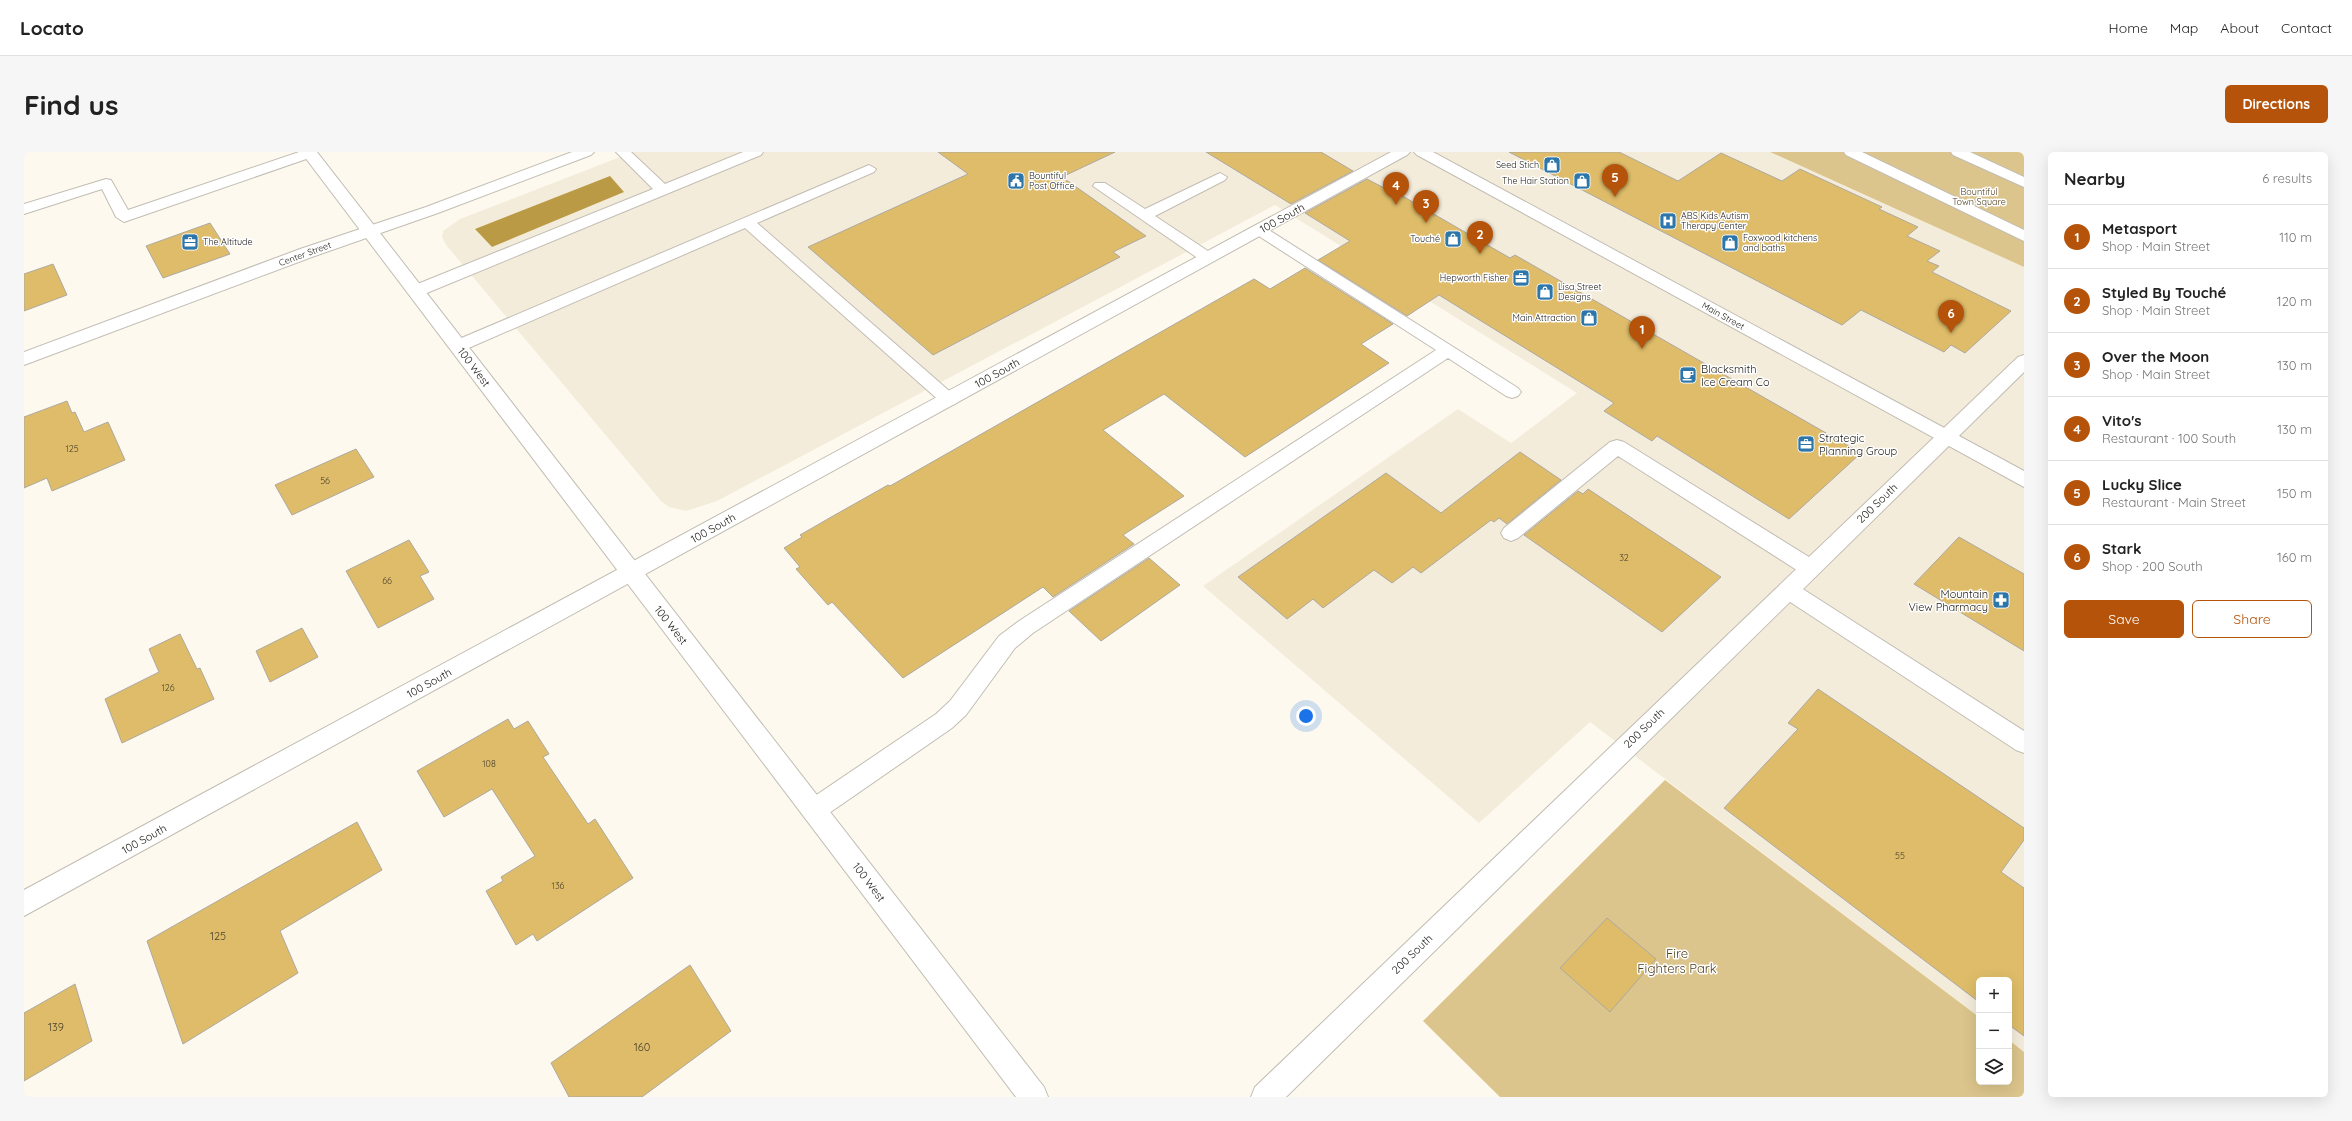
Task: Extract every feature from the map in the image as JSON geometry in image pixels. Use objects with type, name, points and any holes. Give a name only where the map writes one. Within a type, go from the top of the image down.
[{"type":"street","name":"Center Street","points":[[24,359],[306,253],[432,210],[586,152]]},
{"type":"street","name":"100 South","points":[[24,904],[1402,152]]},
{"type":"street","name":"Main Street","points":[[1422,152],[2024,480]]},
{"type":"street","name":"100 West","points":[[310,153],[1034,1097]]},
{"type":"street","name":"200 South","points":[[1265,1097],[2024,361]]},
{"type":"lane","points":[[623,152],[663,190]]},
{"type":"lane","points":[[416,291],[756,152]]},
{"type":"lane","points":[[1851,152],[2024,236]]},
{"type":"lane","points":[[1958,152],[2024,183]]},
{"type":"lane","points":[[24,210],[106,182],[124,217],[310,153]]},
{"type":"lane","points":[[458,346],[869,169]]},
{"type":"lane","points":[[1144,215],[1220,177]]},
{"type":"lane","points":[[1100,186],[1208,258]]},
{"type":"lane","points":[[747,222],[948,400]]},
{"type":"lane","points":[[1259,230],[1512,392]]},
{"type":"lane","points":[[814,810],[944,721],[958,708],[1007,642],[1026,627],[1448,350]]},
{"type":"lane","points":[[1511,533],[1617,447],[1810,568]]},
{"type":"lane","points":[[1788,590],[2024,743]]},
{"type":"shaded area","points":[[633,152],[1770,152],[2024,267],[2024,1052],[2012,1042],[2012,977],[1976,977],[1976,1015],[1590,722],[1479,823],[1203,586],[1458,409],[1511,443],[1577,393],[1275,205],[717,501],[686,511],[669,507],[661,501],[446,245],[442,237],[443,231],[460,219]]},
{"type":"shaded area","points":[[610,176],[624,192],[492,247],[475,229]]},
{"type":"green space","name":"Bountiful Town Square","points":[[1770,152],[2024,152],[2024,267]]},
{"type":"green space","name":"Fire Fighters Park","points":[[1665,780],[1976,1015],[1976,1085],[2012,1085],[2012,1042],[2024,1052],[2024,1097],[1500,1097],[1423,1021]]},
{"type":"building","points":[[938,152],[1115,152],[1062,177],[1146,236],[1113,252],[1120,257],[933,355],[808,247],[968,174]]},
{"type":"building","points":[[1206,152],[1321,152],[1353,171],[1291,204]]},
{"type":"building","points":[[1509,152],[1619,152],[1678,181],[1721,153],[1782,181],[1800,169],[1882,207],[1879,209],[1918,227],[1907,236],[1940,251],[1927,261],[1939,266],[1932,272],[2011,311],[1965,353],[1951,345],[1944,352],[1861,310],[1842,325]]},
{"type":"building","points":[[1367,179],[1390,191],[1392,190],[1510,258],[1515,255],[1861,453],[1789,519],[1657,436],[1652,441],[1604,411],[1614,403],[1439,295],[1407,316],[1318,260],[1350,241],[1305,213]]},
{"type":"building","name":"The Altitude","points":[[210,223],[230,254],[163,278],[146,246]]},
{"type":"building","points":[[53,264],[67,295],[24,311],[24,274]]},
{"type":"building","points":[[1305,268],[1393,324],[1361,344],[1389,363],[1245,457],[1164,394],[1103,430],[1184,496],[1123,535],[1134,544],[1053,597],[1043,587],[903,678],[832,602],[828,605],[796,569],[800,567],[784,548],[802,537],[800,535],[833,516],[888,485],[890,486],[1254,279],[1270,289]]},
{"type":"building","points":[[67,401],[72,413],[75,412],[84,432],[108,422],[125,460],[52,491],[47,478],[24,488],[24,417]]},
{"type":"building","points":[[356,449],[374,477],[292,515],[275,485]]},
{"type":"building","points":[[1520,452],[1561,480],[1507,524],[1499,518],[1494,522],[1491,520],[1421,573],[1413,567],[1392,583],[1374,570],[1323,608],[1313,599],[1287,619],[1238,577],[1386,473],[1441,513]]},
{"type":"building","points":[[1588,489],[1721,577],[1662,632],[1524,535],[1578,491],[1583,494]]},
{"type":"building","points":[[1959,537],[2024,574],[2024,651],[1914,584]]},
{"type":"building","points":[[409,540],[429,572],[420,576],[434,599],[378,628],[346,571]]},
{"type":"building","points":[[1149,558],[1180,585],[1101,641],[1069,611]]},
{"type":"building","points":[[302,628],[318,657],[270,682],[256,651]]},
{"type":"building","points":[[180,634],[197,669],[200,668],[214,699],[122,743],[105,699],[159,672],[149,649]]},
{"type":"building","points":[[1818,689],[2024,828],[2024,840],[2001,872],[2024,888],[2024,1036],[2012,1027],[2012,977],[1976,977],[1976,1000],[1724,808],[1798,729],[1788,723]]},
{"type":"building","points":[[508,719],[514,729],[528,721],[549,754],[543,757],[588,824],[595,819],[633,878],[537,941],[533,934],[516,945],[486,891],[503,881],[501,877],[535,856],[492,789],[444,817],[417,771]]},
{"type":"building","points":[[357,822],[382,870],[280,931],[298,973],[183,1044],[147,941]]},
{"type":"building","points":[[1607,918],[1656,959],[1610,1012],[1560,968]]},
{"type":"building","points":[[690,965],[731,1031],[642,1097],[569,1097],[551,1063]]},
{"type":"building","points":[[75,984],[92,1041],[24,1081],[24,1013]]},
{"type":"place","name":"Seed Stich","points":[[1552,165]]},
{"type":"place","name":"Bountiful Post Office","points":[[1016,181]]},
{"type":"place","name":"The Hair Station","points":[[1582,181]]},
{"type":"place","name":"Lucky Slice","points":[[1615,197]]},
{"type":"place","name":"Vito's","points":[[1396,205]]},
{"type":"place","name":"ABS Kids Autism Therapy Center","points":[[1668,221]]},
{"type":"place","name":"Over the Moon","points":[[1426,223]]},
{"type":"place","name":"Touché","points":[[1453,239]]},
{"type":"place","name":"The Altitude","points":[[190,242]]},
{"type":"place","name":"Foxwood kitchens and baths","points":[[1730,243]]},
{"type":"place","name":"Styled By Touché","points":[[1480,254]]},
{"type":"place","name":"Hepworth Fisher","points":[[1521,278]]},
{"type":"place","name":"Lisa Street Designs","points":[[1545,292]]},
{"type":"place","name":"Main Attraction","points":[[1589,318]]},
{"type":"place","name":"Stark","points":[[1951,333]]},
{"type":"place","name":"Metasport","points":[[1642,349]]},
{"type":"place","name":"Blacksmith Ice Cream Co","points":[[1688,375]]},
{"type":"place","name":"Strategic Planning Group","points":[[1806,444]]},
{"type":"place","name":"Mountain View Pharmacy","points":[[2001,600]]}]
